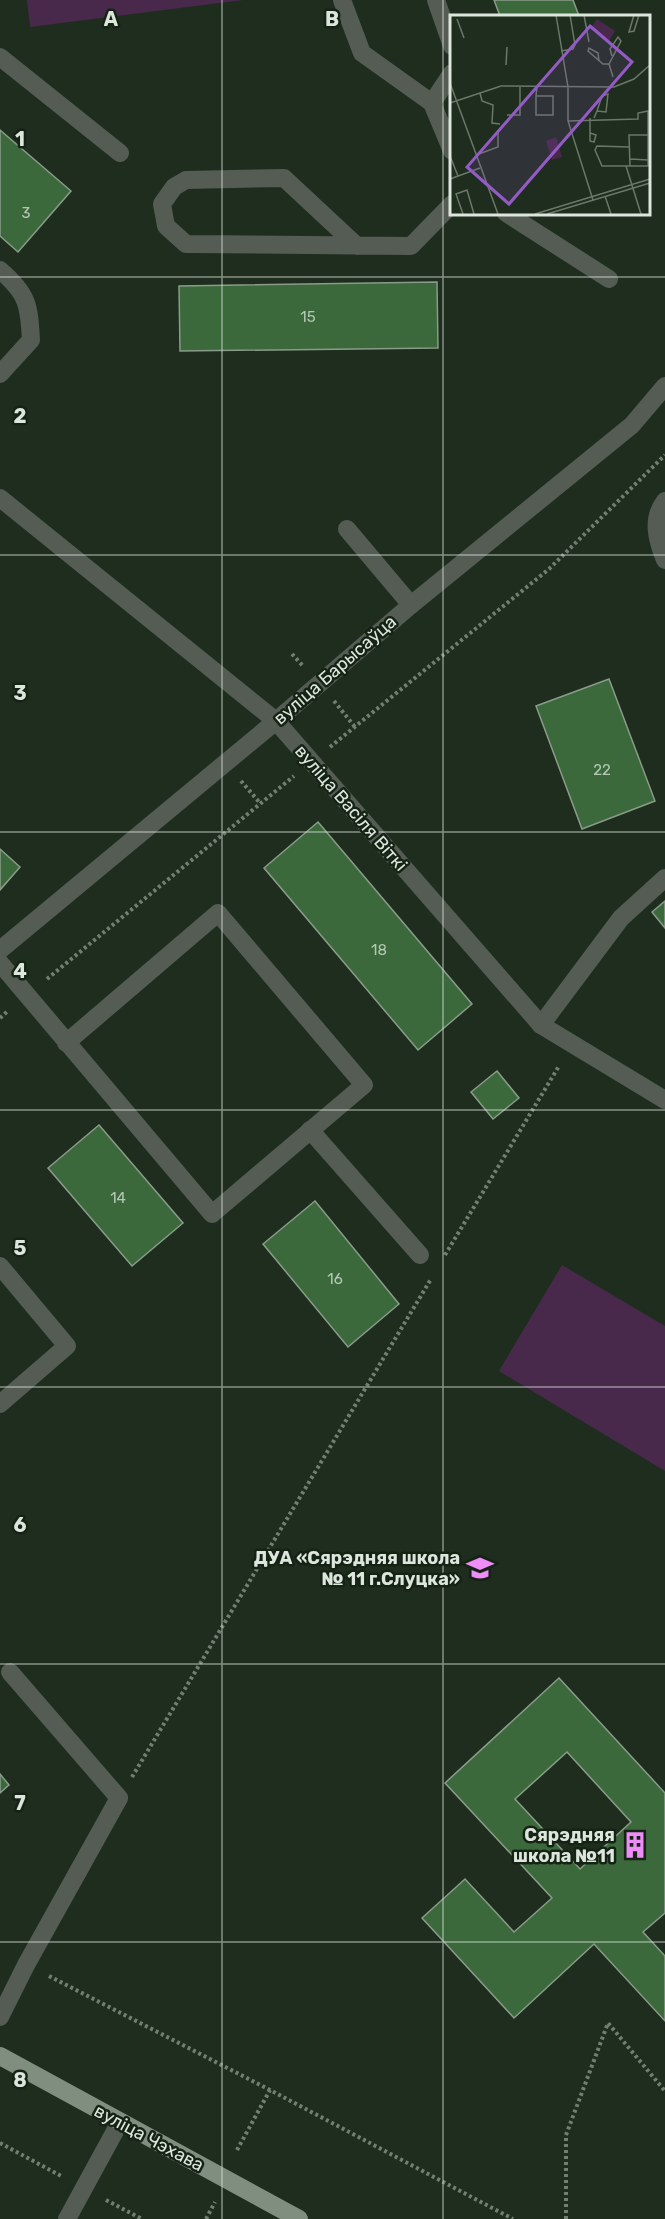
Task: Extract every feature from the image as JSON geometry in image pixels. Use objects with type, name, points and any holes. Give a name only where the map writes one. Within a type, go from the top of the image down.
[{"type":"main road","name":"вуліца Чэхава","points":[[0,2056],[299,2219]]},
{"type":"street","points":[[342,0],[362,53],[432,103],[450,146]]},
{"type":"street","points":[[436,0],[450,40]]},
{"type":"street","points":[[0,57],[120,153]]},
{"type":"street","points":[[432,103],[450,76]]},
{"type":"street","points":[[357,246],[284,178],[186,180],[174,187],[162,204],[166,226],[186,244],[357,246],[411,246],[450,206]]},
{"type":"street","points":[[508,214],[609,279]]},
{"type":"street","points":[[0,270],[18,285],[30,312],[31,340],[0,374]]},
{"type":"street","name":"вуліца Барысаўца","points":[[0,950],[276,721],[411,604],[632,425],[665,386]]},
{"type":"street","name":"вуліца Васіля Віткі","points":[[0,498],[276,721],[541,1025],[665,1100]]},
{"type":"street","points":[[665,501],[658,509],[656,537],[665,560]]},
{"type":"street","points":[[347,529],[411,604]]},
{"type":"street","points":[[541,1025],[621,918],[665,878]]},
{"type":"street","points":[[0,963],[66,1043],[212,1214],[364,1085],[218,913],[66,1043]]},
{"type":"street","points":[[310,1130],[420,1255]]},
{"type":"street","points":[[0,1266],[67,1346],[0,1404]]},
{"type":"street","points":[[0,2017],[26,1965],[119,1798],[10,1672]]},
{"type":"street","points":[[67,2219],[120,2122]]},
{"type":"path","points":[[0,1018],[251,810],[549,569],[665,455]]},
{"type":"path","points":[[439,1265],[559,1065]]},
{"type":"path","points":[[119,1798],[433,1275]]},
{"type":"path","points":[[26,1965],[270,2090],[513,2219]]},
{"type":"path","points":[[566,2219],[566,2135],[609,2023],[665,2091]]},
{"type":"path","points":[[237,2150],[270,2090]]},
{"type":"path","points":[[206,2219],[215,2202]]},
{"type":"shaded area","points":[[27,0],[243,0],[30,27]]},
{"type":"shaded area","points":[[562,1265],[665,1326],[665,1471],[499,1371]]},
{"type":"building","points":[[494,0],[573,0],[579,15],[500,15]]},
{"type":"building","points":[[0,130],[71,191],[18,252],[0,236]]},
{"type":"building","points":[[437,282],[438,348],[180,351],[179,286]]},
{"type":"building","points":[[609,679],[655,801],[582,829],[536,706]]},
{"type":"building","points":[[318,822],[472,1004],[418,1050],[264,868]]},
{"type":"building","points":[[0,849],[20,867],[0,890]]},
{"type":"building","points":[[665,901],[665,928],[652,912]]},
{"type":"building","points":[[497,1071],[519,1098],[493,1119],[471,1092]]},
{"type":"building","points":[[99,1125],[183,1223],[132,1266],[48,1168]]},
{"type":"building","points":[[315,1201],[399,1304],[348,1347],[263,1244]]},
{"type":"building","name":"Сярэдняя школа №11","points":[[559,1678],[665,1793],[665,1913],[643,1932],[665,1956],[665,2021],[594,1944],[514,2018],[422,1918],[465,1879],[514,1932],[552,1898],[445,1783]],"holes":[[[567,1752],[631,1822],[580,1869],[515,1799]]]},
{"type":"building","points":[[0,1774],[9,1785],[0,1793]]},
{"type":"place","name":"ДУА «Сярэдняя школа № 11 г.Слуцка»","points":[[480,1568]]},
{"type":"place","name":"Сярэдняя школа №11","points":[[635,1845]]}]
